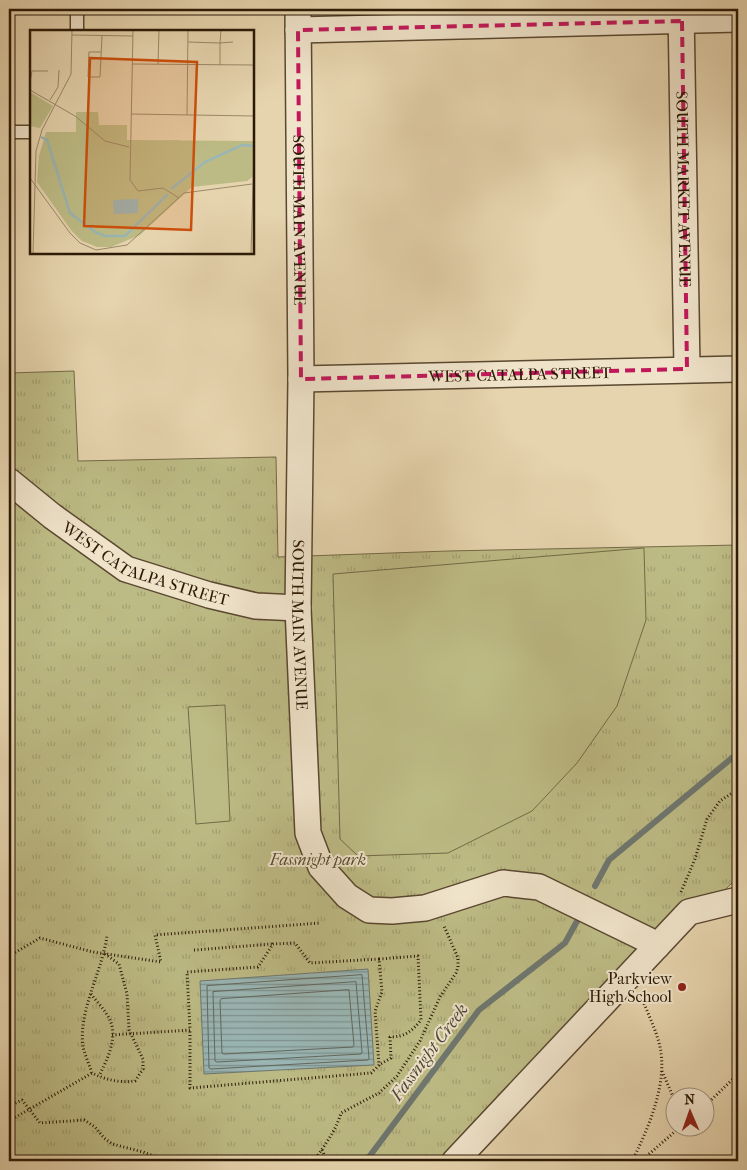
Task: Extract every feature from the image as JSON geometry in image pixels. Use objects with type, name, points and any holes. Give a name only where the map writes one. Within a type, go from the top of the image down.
[{"type":"street","points":[[298,19],[480,21],[681,15],[738,19]]},
{"type":"street","name":"SOUTH MARKET AVENUE","points":[[681,15],[687,369]]},
{"type":"street","name":"SOUTH MAIN AVENUE","points":[[298,19],[301,379],[298,608],[308,833],[321,867],[347,896],[369,910],[392,911],[425,908],[502,883],[539,887],[657,946]]},
{"type":"street","name":"WEST CATALPA STREET","points":[[301,379],[738,368]]},
{"type":"street","name":"WEST CATALPA STREET","points":[[9,481],[52,516],[126,569],[209,595],[256,606],[298,608]]},
{"type":"street","points":[[455,1161],[689,912],[738,900]]},
{"type":"lane","points":[[77,9],[77,30]]},
{"type":"lane","points":[[9,132],[30,132]]},
{"type":"path","points":[[680,893],[695,859],[707,819],[720,801],[738,789]]},
{"type":"path","points":[[314,1161],[338,1122],[341,1113],[380,1093],[396,1076],[420,1040],[440,997],[456,973],[458,958],[434,905]]},
{"type":"path","points":[[9,956],[40,938],[104,954],[161,962],[155,935],[320,923]]},
{"type":"path","points":[[104,954],[119,964],[127,994],[127,1015],[131,1034],[143,1059],[143,1069],[135,1081],[124,1083],[104,1079],[92,1073],[83,1047],[83,1027],[104,954],[107,936]]},
{"type":"path","points":[[194,950],[273,944],[296,943],[310,963],[418,956],[421,1020],[412,1032],[399,1037],[390,1037],[391,1058],[379,1065],[371,1073],[190,1088],[187,972],[258,967],[273,944]]},
{"type":"path","points":[[379,959],[382,992],[375,1011],[379,1065]]},
{"type":"path","points":[[632,1161],[652,1116],[662,1074],[660,1047],[640,993]]},
{"type":"path","points":[[92,994],[111,1021],[111,1051],[99,1076]]},
{"type":"path","points":[[112,1035],[190,1030]]},
{"type":"path","points":[[661,1068],[669,1088]]},
{"type":"path","points":[[9,1121],[92,1073]]},
{"type":"path","points":[[714,1097],[738,1074]]},
{"type":"path","points":[[9,1106],[22,1100],[40,1123],[84,1120],[95,1127],[112,1144],[143,1152],[167,1161]]},
{"type":"path","points":[[641,1161],[667,1138]]},
{"type":"path","points":[[322,1150],[327,1161]]},
{"type":"highlighted area","points":[[682,21],[687,369],[301,379],[298,30]]},
{"type":"green space","name":"Fassnight park","points":[[74,371],[78,461],[276,457],[278,557],[448,551],[738,545],[738,877],[449,1161],[9,1161],[9,373]]},
{"type":"green space","points":[[644,548],[646,620],[617,706],[577,763],[532,811],[448,853],[358,856],[340,839],[333,574]]},
{"type":"green space","points":[[225,705],[230,821],[196,824],[188,707]]},
{"type":"water","points":[[368,969],[374,1065],[204,1074],[200,981]]},
{"type":"waterway","name":"Fassnight Creek","points":[[595,886],[609,860],[738,753]]},
{"type":"waterway","name":"Fassnight Creek","points":[[366,1161],[479,1010],[565,943],[581,914]]},
{"type":"place","name":"Parkview High School","points":[[682,987]]}]
